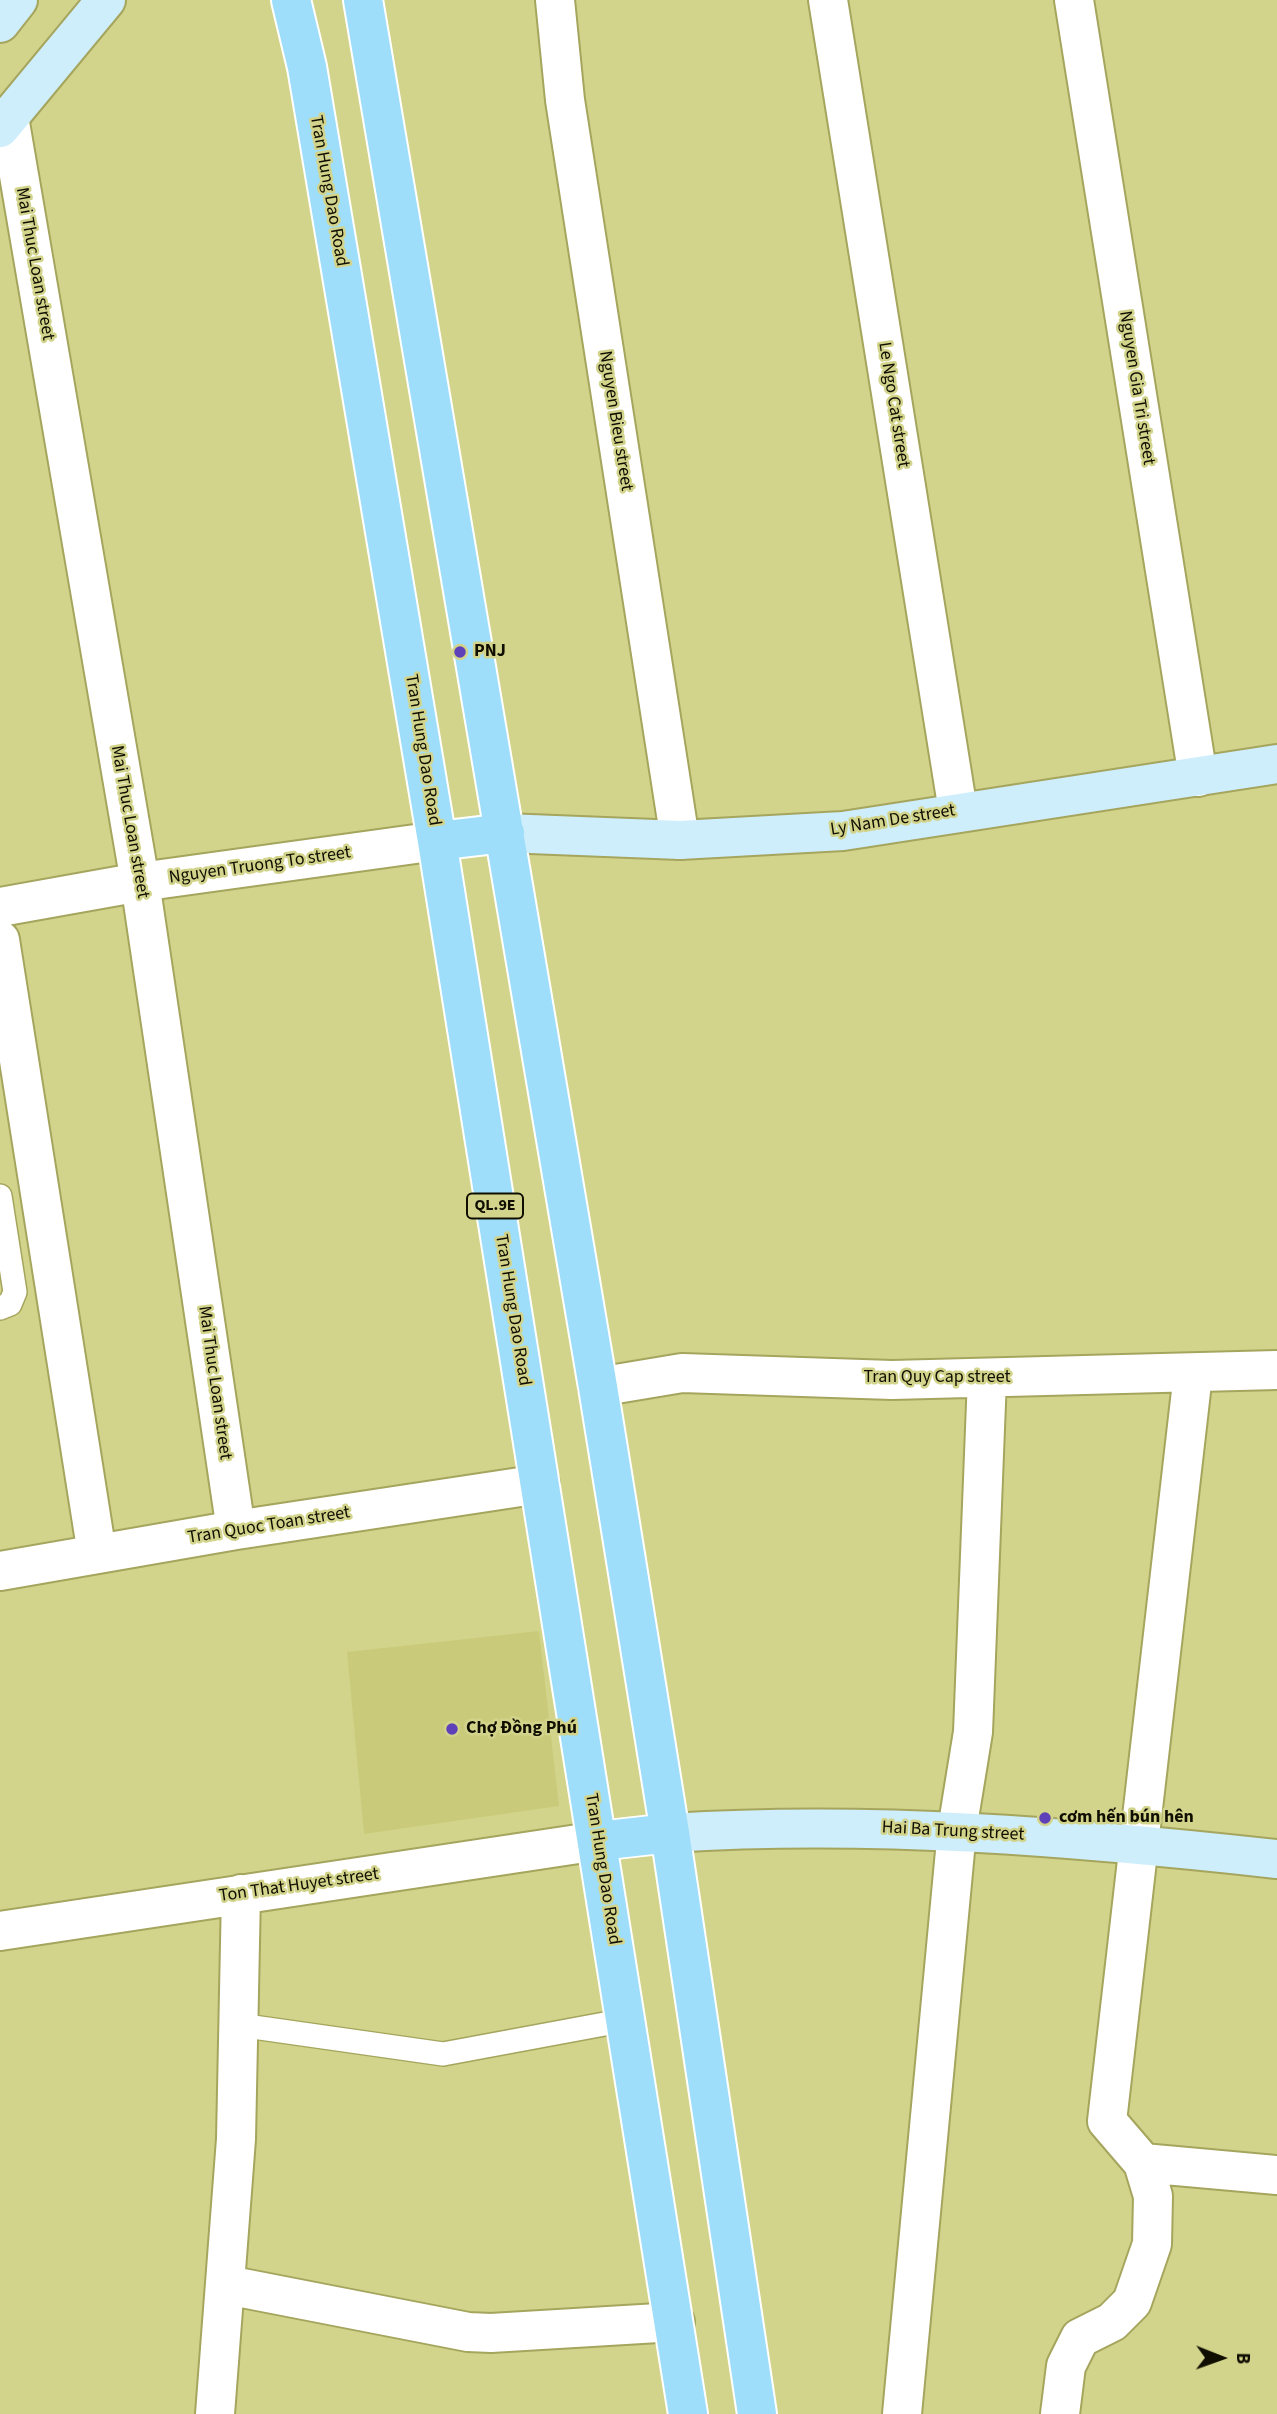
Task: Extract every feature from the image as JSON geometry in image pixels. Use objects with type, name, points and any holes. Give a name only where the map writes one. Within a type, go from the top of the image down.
[{"type":"main road","name":"Tran Hung Dao Road","points":[[291,0],[309,81],[437,841],[676,2322],[688,2414]]},
{"type":"main road","points":[[363,0],[598,1387],[670,1833],[757,2414]]},
{"type":"main road","points":[[437,841],[505,833]]},
{"type":"main road","points":[[598,1841],[670,1833]]},
{"type":"street","points":[[0,23],[18,0]]},
{"type":"street","points":[[4,122],[106,0]]},
{"type":"street","name":"Nguyen Bieu street","points":[[555,0],[565,100],[680,840]]},
{"type":"street","name":"Le Ngo Cat street","points":[[828,0],[958,811]]},
{"type":"street","name":"Nguyen Gia Tri street","points":[[1074,0],[1198,777]]},
{"type":"street","name":"Mai Thuc Loan street","points":[[4,122],[140,883],[236,1530]]},
{"type":"street","name":"Ly Nam De street","points":[[505,833],[680,840],[843,831],[958,811],[1277,764]]},
{"type":"street","name":"Nguyen Truong To street","points":[[0,908],[140,883],[437,841]]},
{"type":"street","points":[[0,940],[97,1554]]},
{"type":"street","name":"Tran Quy Cap street","points":[[598,1387],[682,1373],[892,1380],[1277,1370]]},
{"type":"street","points":[[1059,2414],[1066,2366],[1080,2338],[1112,2322],[1132,2302],[1152,2244],[1153,2196],[1143,2164],[1107,2121],[1193,1374]]},
{"type":"street","points":[[902,2414],[957,1830],[973,1732],[987,1378]]},
{"type":"street","name":"Tran Quoc Toan street","points":[[0,1571],[236,1530],[540,1485]]},
{"type":"street","name":"Hai Ba Trung street","points":[[670,1833],[770,1827],[957,1830],[1277,1858]]},
{"type":"street","name":"Ton That Huyet street","points":[[0,1931],[598,1841]]},
{"type":"street","points":[[215,2414],[227,2286],[236,2139],[241,1894]]},
{"type":"street","points":[[1143,2164],[1277,2175]]},
{"type":"street","points":[[227,2286],[468,2332],[491,2333],[676,2322]]},
{"type":"lane","points":[[0,1196],[15,1292],[10,1304],[0,1308]]},
{"type":"lane","points":[[239,2025],[443,2054],[626,2020]]},
{"type":"shaded area","name":"Chợ Đồng Phú","points":[[539,1631],[559,1806],[364,1834],[347,1652]]},
{"type":"place","name":"PNJ","points":[[460,652]]},
{"type":"place","name":"Chợ Đồng Phú","points":[[452,1729]]},
{"type":"place","name":"cơm hến bún hên","points":[[1045,1818]]}]
